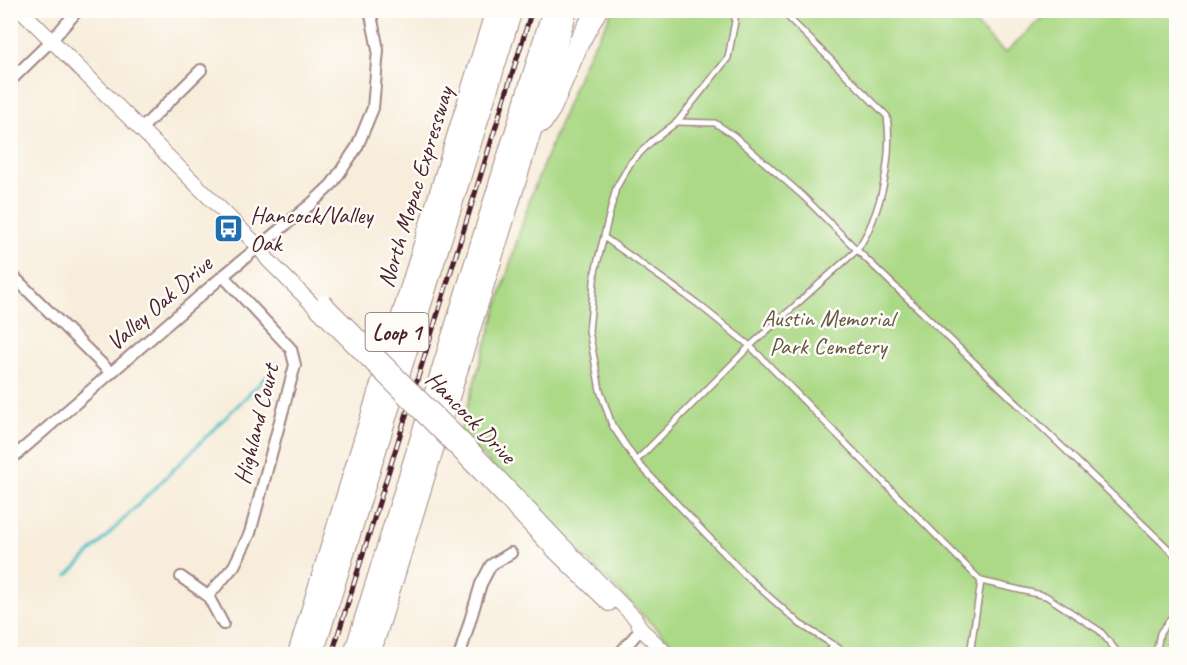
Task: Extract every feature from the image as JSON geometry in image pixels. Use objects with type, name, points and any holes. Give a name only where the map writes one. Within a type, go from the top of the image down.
[{"type":"highway","name":"North Mopac Expressway","points":[[298,654],[496,10]]},
{"type":"highway","points":[[313,654],[512,10]]},
{"type":"highway","points":[[354,654],[553,10]]},
{"type":"highway","name":"Loop 1","points":[[370,654],[567,10]]},
{"type":"highway","points":[[528,141],[551,108],[579,42],[597,10]]},
{"type":"street","name":"Hancock Drive","points":[[21,10],[258,246],[274,255],[320,305],[471,448],[560,549],[635,618],[641,629],[667,654]]},
{"type":"street","points":[[10,81],[52,40],[78,10]]},
{"type":"street","name":"Valley Oak Drive","points":[[10,460],[222,276],[311,204],[344,169],[366,129],[373,108],[378,50],[370,10]]},
{"type":"street","points":[[141,129],[201,70]]},
{"type":"street","points":[[10,273],[111,373]]},
{"type":"street","name":"Highland Court","points":[[208,596],[234,566],[250,533],[295,365],[291,349],[222,276]]},
{"type":"street","points":[[460,654],[481,584],[490,565],[511,553]]},
{"type":"street","points":[[181,577],[208,596],[223,624]]},
{"type":"street","points":[[619,654],[641,629]]},
{"type":"lane","points":[[735,10],[728,58],[677,122],[651,142],[631,162],[616,188],[595,272],[589,331],[600,390],[612,425],[636,461],[746,576],[800,624],[848,654]]},
{"type":"lane","points":[[636,461],[750,346],[857,250],[869,232],[885,177],[890,138],[887,116],[781,10]]},
{"type":"lane","points":[[677,122],[715,123],[733,135],[803,196],[1176,556]]},
{"type":"lane","points":[[605,238],[698,303],[750,346],[981,581],[1046,596],[1100,631],[1119,654]]},
{"type":"lane","points":[[970,654],[981,581]]},
{"type":"lane","points":[[1156,654],[1160,633],[1176,611]]},
{"type":"lane","points":[[826,654],[832,646]]},
{"type":"green space","name":"Austin Memorial Park Cemetery","points":[[613,11],[962,11],[1005,53],[1049,11],[1176,11],[1176,654],[682,654],[459,433],[530,198],[584,62]]},
{"type":"waterway","points":[[68,575],[280,363]]},
{"type":"railway","points":[[332,654],[532,10]]},
{"type":"place","name":"Hancock/Valley Oak","points":[[229,229]]}]
